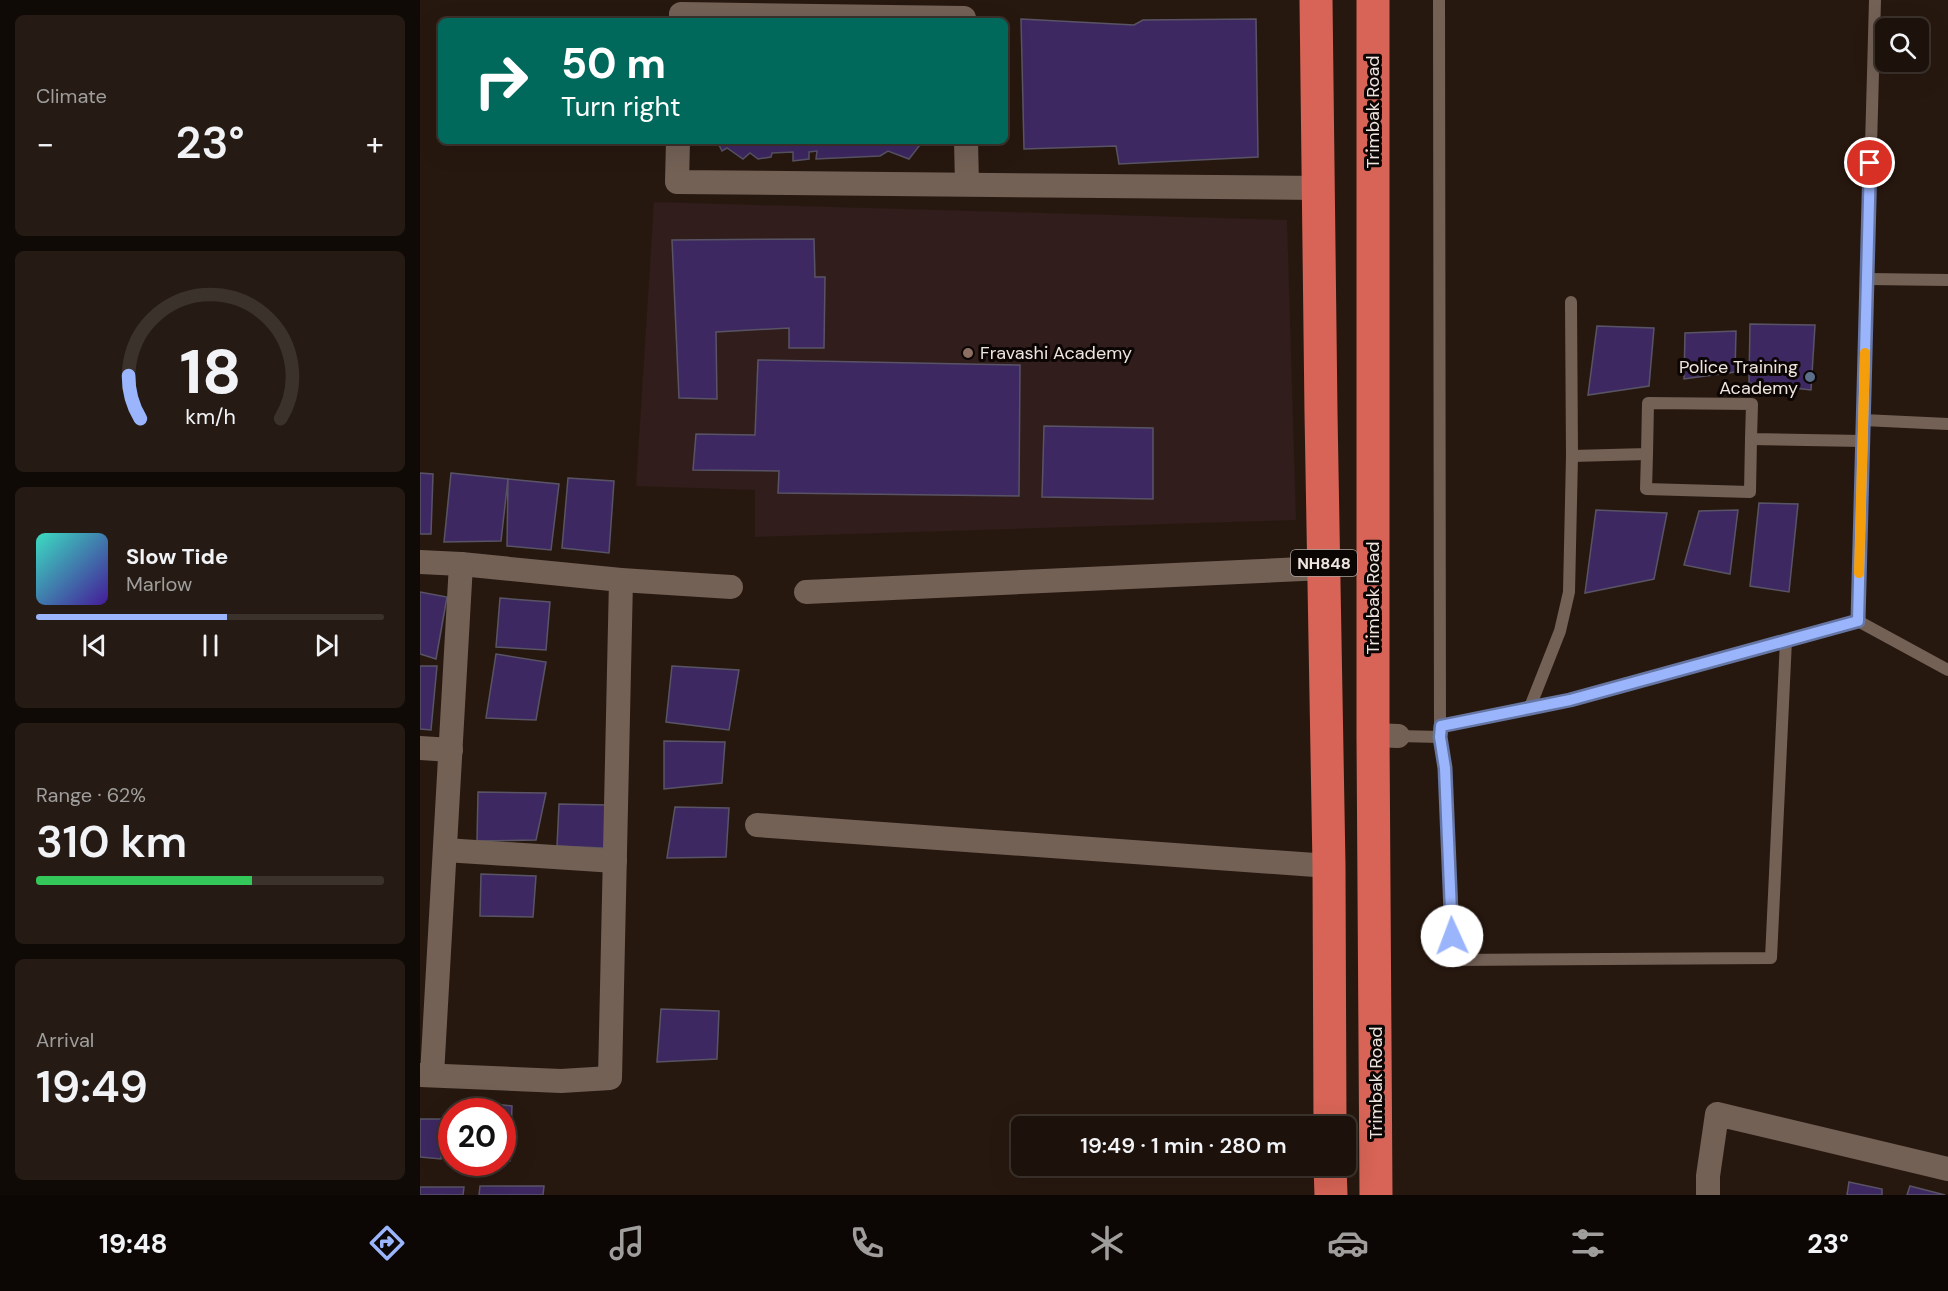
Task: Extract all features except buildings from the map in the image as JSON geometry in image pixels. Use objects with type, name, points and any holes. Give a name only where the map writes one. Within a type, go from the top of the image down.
[{"type":"highway","name":"NH848","points":[[1316,0],[1329,866],[1330,1116]]},
{"type":"highway","name":"Trimbak Road","points":[[1373,0],[1386,736],[1376,1195]]},
{"type":"highway","points":[[1330,1176],[1331,1195]]},
{"type":"street","points":[[681,18],[681,14],[964,18]]},
{"type":"street","points":[[678,144],[676,182],[1319,188]]},
{"type":"street","points":[[966,144],[967,184]]},
{"type":"street","points":[[420,562],[621,580],[731,587]]},
{"type":"street","points":[[461,564],[445,850],[426,1075],[561,1081],[610,1078],[621,580]]},
{"type":"street","points":[[806,592],[1324,568]]},
{"type":"street","points":[[420,748],[451,750]]},
{"type":"street","points":[[757,825],[1329,866]]},
{"type":"street","points":[[445,850],[615,861]]},
{"type":"street","points":[[1708,1195],[1708,1176],[1717,1114],[1948,1169]]},
{"type":"lane","points":[[1439,0],[1440,731],[1445,768],[1452,960],[1771,958],[1786,640]]},
{"type":"lane","points":[[1858,621],[1875,0]]},
{"type":"lane","points":[[1867,279],[1948,280]]},
{"type":"lane","points":[[1530,707],[1560,631],[1569,592],[1572,456],[1571,302]]},
{"type":"lane","points":[[1648,403],[1752,404],[1750,492],[1646,489],[1647,454],[1648,403]]},
{"type":"lane","points":[[1863,420],[1948,423]]},
{"type":"lane","points":[[1751,439],[1863,441]]},
{"type":"lane","points":[[1572,456],[1647,454]]},
{"type":"lane","points":[[1386,736],[1440,731],[1530,707],[1570,700],[1858,621],[1948,670]]},
{"type":"shaded area","name":"Fravashi Academy","points":[[654,202],[1287,220],[1296,520],[755,537],[755,490],[636,486]]},
{"type":"slow traffic","points":[[1859,573],[1865,353]]},
{"type":"place","name":"Fravashi Academy","points":[[968,353]]},
{"type":"place","name":"Police Training Academy","points":[[1810,377]]},
{"type":"route","points":[[1452,936],[1441,726],[1570,700],[1858,621],[1870,163]]}]
